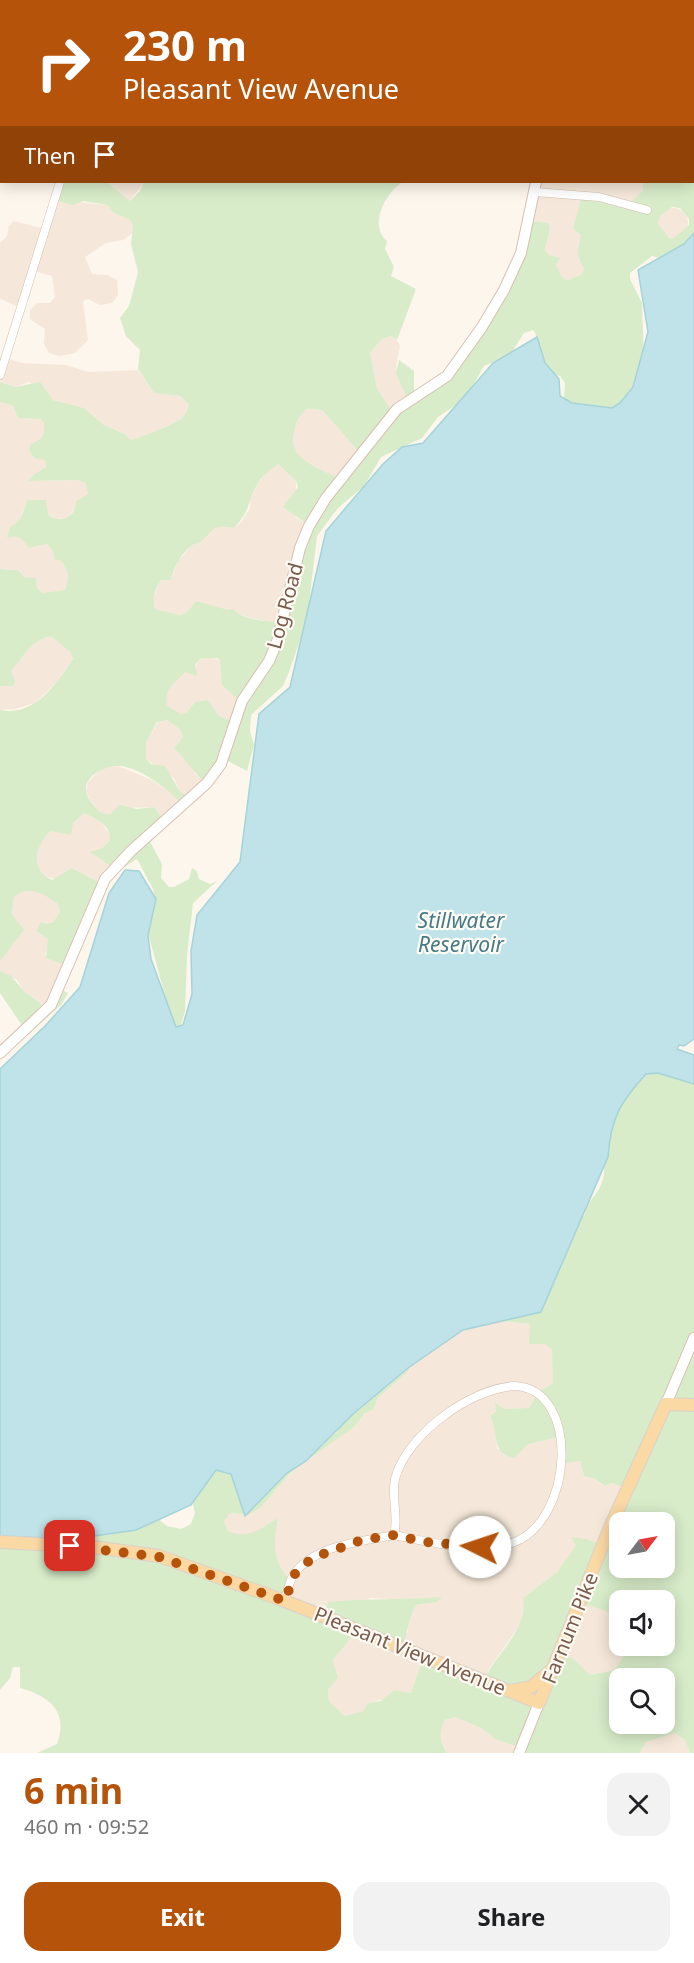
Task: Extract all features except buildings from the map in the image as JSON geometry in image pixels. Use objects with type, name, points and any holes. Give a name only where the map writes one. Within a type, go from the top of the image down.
[{"type":"main road","points":[[666,1404],[694,1405]]},
{"type":"main road","name":"Farnum Pike","points":[[539,1703],[611,1525],[666,1404]]},
{"type":"main road","name":"Pleasant View Avenue","points":[[0,1542],[93,1547],[159,1557],[285,1601],[539,1703]]},
{"type":"main road","points":[[510,1691],[531,1687],[541,1682],[555,1666]]},
{"type":"street","points":[[0,375],[60,183]]},
{"type":"street","points":[[535,187],[599,197],[647,210]]},
{"type":"street","name":"Log Road","points":[[0,1053],[51,1005],[105,879],[131,851],[207,783],[221,764],[242,701],[269,661],[277,642],[300,548],[309,526],[337,483],[397,409],[447,376],[482,327],[521,253],[535,187]]},
{"type":"street","name":"Farnum Pike","points":[[666,1404],[694,1338]]},
{"type":"street","points":[[285,1601],[294,1575],[312,1558],[362,1540],[394,1535],[449,1545],[497,1546],[516,1541],[533,1531],[546,1515],[561,1480],[557,1428],[545,1398],[529,1387],[505,1386],[464,1404],[423,1433],[408,1451],[396,1476],[394,1535]]},
{"type":"street","name":"Farnum Pike","points":[[519,1753],[539,1703]]},
{"type":"shaded area","points":[[108,183],[143,183],[130,201]]},
{"type":"shaded area","points":[[534,183],[643,183],[644,191],[629,203],[576,222],[573,229],[581,235],[577,254],[584,269],[581,275],[567,280],[562,277],[545,250],[550,228],[528,221]]},
{"type":"shaded area","points":[[55,200],[107,205],[114,213],[130,220],[133,226],[133,233],[123,240],[106,243],[85,257],[92,274],[107,275],[117,280],[118,295],[112,303],[100,305],[88,299],[83,301],[88,340],[75,353],[60,356],[49,353],[44,344],[45,329],[30,319],[30,310],[37,303],[50,303],[55,297],[52,276],[34,271],[21,308],[0,299],[0,243],[7,236],[9,226],[14,221],[44,229]]},
{"type":"shaded area","points":[[673,208],[679,209],[687,217],[687,229],[679,237],[673,238],[667,237],[659,229],[658,223],[659,217],[667,209]]},
{"type":"shaded area","points":[[391,336],[400,346],[396,367],[409,400],[391,412],[377,388],[370,353],[382,339]]},
{"type":"shaded area","points":[[6,358],[22,363],[66,365],[88,372],[138,370],[154,393],[181,396],[189,405],[183,417],[176,422],[140,439],[129,441],[125,434],[104,425],[84,408],[53,400],[29,382],[15,387],[0,382],[0,364]]},
{"type":"shaded area","points":[[0,402],[13,406],[18,418],[40,419],[44,423],[44,435],[40,441],[33,443],[45,460],[46,467],[34,474],[30,481],[78,480],[86,484],[88,488],[88,494],[67,518],[55,519],[49,516],[46,500],[28,500],[17,524],[15,535],[21,537],[29,548],[47,544],[66,566],[68,581],[65,590],[58,593],[43,593],[18,570],[0,569]]},
{"type":"shaded area","points":[[307,409],[322,410],[359,452],[338,479],[302,460],[294,450],[291,443],[298,417]]},
{"type":"shaded area","points":[[278,464],[296,481],[295,517],[307,524],[280,624],[251,618],[196,601],[186,613],[178,615],[155,609],[153,602],[158,584],[162,580],[171,580],[178,561],[191,546],[202,541],[209,530],[218,526],[234,528],[242,521],[250,508],[250,501],[258,483],[268,470]]},
{"type":"shaded area","points":[[50,635],[70,652],[73,659],[56,683],[35,703],[15,709],[0,710],[0,686],[11,676],[11,671],[31,645]]},
{"type":"shaded area","points":[[210,657],[220,660],[223,680],[242,702],[235,722],[219,716],[208,700],[195,702],[187,712],[181,714],[167,707],[165,697],[173,681],[185,672],[191,672],[201,658]]},
{"type":"shaded area","points":[[167,720],[180,728],[183,737],[174,748],[189,761],[195,774],[206,783],[189,799],[179,790],[174,778],[146,759],[146,743],[158,722]]},
{"type":"shaded area","points":[[118,766],[150,779],[173,794],[183,805],[165,821],[154,807],[126,808],[110,814],[101,813],[86,791],[88,782],[102,768]]},
{"type":"shaded area","points":[[84,813],[101,822],[110,835],[110,840],[102,848],[91,852],[113,867],[102,884],[72,868],[56,879],[43,876],[36,858],[41,841],[51,831],[73,823]]},
{"type":"shaded area","points":[[29,889],[41,892],[58,904],[60,912],[53,922],[40,926],[36,931],[48,939],[49,944],[45,955],[69,966],[48,1008],[24,991],[17,980],[0,971],[0,961],[23,930],[12,914],[14,896]]},
{"type":"shaded area","points":[[501,1321],[530,1324],[552,1350],[553,1383],[538,1392],[529,1408],[504,1409],[496,1403],[496,1411],[490,1416],[496,1428],[497,1449],[520,1450],[529,1444],[559,1437],[580,1461],[584,1476],[595,1479],[604,1486],[612,1483],[626,1489],[616,1512],[609,1512],[609,1529],[602,1545],[587,1539],[572,1538],[576,1546],[573,1553],[557,1572],[523,1598],[525,1610],[519,1626],[484,1680],[422,1661],[411,1693],[368,1703],[363,1711],[345,1716],[329,1701],[328,1690],[338,1678],[333,1660],[352,1634],[408,1633],[407,1621],[416,1605],[437,1602],[371,1598],[322,1615],[292,1607],[276,1556],[273,1538],[277,1519],[257,1532],[238,1536],[228,1531],[224,1522],[230,1513],[244,1515],[261,1507],[293,1470],[353,1428],[365,1413],[373,1410],[378,1398],[408,1370],[409,1363],[464,1327]]},
{"type":"shaded area","points":[[580,1602],[609,1611],[609,1656],[623,1657],[615,1668],[590,1675],[574,1659],[560,1653]]},
{"type":"shaded area","points":[[455,1717],[481,1728],[495,1739],[518,1747],[517,1753],[447,1753],[440,1738],[440,1730],[445,1720]]},
{"type":"shaded area","points":[[675,1733],[685,1740],[690,1753],[640,1753],[646,1742]]},
{"type":"green space","points":[[60,183],[108,183],[130,201],[140,191],[144,183],[402,183],[385,201],[379,218],[379,227],[387,241],[385,249],[394,267],[391,276],[416,289],[397,340],[391,336],[382,339],[370,353],[377,388],[392,412],[408,400],[396,374],[399,360],[414,371],[414,396],[433,387],[502,291],[528,221],[548,223],[550,228],[545,250],[549,255],[560,258],[556,265],[562,277],[567,280],[581,275],[584,269],[577,254],[581,235],[573,229],[582,195],[629,203],[643,191],[643,183],[694,183],[694,243],[659,258],[652,256],[630,273],[630,279],[642,303],[644,360],[624,409],[572,405],[564,397],[565,383],[560,376],[546,369],[533,330],[524,333],[510,355],[484,366],[465,399],[438,417],[422,438],[381,457],[364,486],[338,508],[317,536],[307,620],[283,686],[251,715],[250,731],[254,745],[247,771],[224,759],[206,783],[174,748],[183,737],[180,729],[167,720],[157,722],[146,743],[146,759],[151,764],[165,766],[179,790],[189,799],[183,805],[154,781],[128,768],[109,767],[89,779],[86,793],[101,813],[110,814],[120,805],[137,809],[154,807],[165,821],[148,838],[162,864],[161,878],[169,887],[174,887],[189,879],[192,868],[197,871],[199,879],[210,884],[217,881],[193,903],[187,956],[185,1011],[179,1031],[175,1032],[148,933],[154,891],[137,859],[118,871],[90,852],[102,848],[110,840],[110,835],[102,823],[84,813],[73,823],[71,835],[51,831],[41,843],[37,857],[40,870],[52,880],[72,868],[102,884],[68,966],[46,958],[48,939],[36,931],[41,922],[46,924],[53,922],[60,912],[58,904],[42,894],[31,891],[14,897],[12,914],[24,930],[0,961],[0,710],[12,711],[34,704],[52,688],[73,659],[70,652],[51,636],[44,638],[28,650],[11,671],[15,682],[13,686],[0,686],[0,569],[18,570],[25,577],[36,578],[37,588],[43,593],[65,590],[67,571],[60,560],[55,560],[53,551],[47,544],[29,548],[20,538],[7,538],[10,527],[21,516],[27,500],[46,500],[49,516],[63,519],[74,511],[76,501],[88,494],[86,484],[78,480],[29,481],[34,474],[46,467],[45,460],[34,458],[29,450],[31,444],[42,437],[44,423],[40,419],[18,418],[13,406],[0,402],[0,382],[15,387],[40,382],[53,400],[84,408],[104,425],[125,434],[130,440],[179,420],[189,405],[181,396],[154,393],[138,369],[140,350],[126,336],[120,318],[129,306],[138,272],[131,244],[133,226],[130,220],[114,213],[107,205],[83,201],[73,205],[55,200]],"holes":[[[672,207],[680,208],[689,219],[689,225],[674,238],[669,238],[658,224],[660,216]],[[307,409],[322,410],[359,452],[338,478],[306,462],[295,450],[293,442],[295,429],[298,420]],[[278,464],[296,481],[298,487],[283,507],[307,524],[280,623],[249,618],[234,609],[228,610],[196,601],[186,613],[179,615],[155,609],[156,589],[162,580],[171,580],[175,567],[183,554],[191,546],[202,541],[215,528],[234,528],[246,511],[260,480]],[[201,658],[220,660],[222,685],[242,703],[235,722],[219,716],[208,700],[195,702],[187,712],[181,714],[167,706],[169,690],[185,672],[197,676],[195,665]]]},
{"type":"green space","points":[[0,971],[11,976],[24,991],[47,1008],[60,989],[68,993],[61,1005],[0,1059],[0,1045],[20,1029],[21,1024],[0,993]]},
{"type":"green space","points":[[662,1074],[694,1084],[694,1753],[690,1753],[685,1740],[675,1733],[675,1668],[615,1668],[623,1656],[675,1656],[675,1590],[609,1590],[609,1613],[581,1602],[560,1653],[574,1659],[590,1675],[609,1671],[609,1734],[672,1734],[646,1742],[640,1753],[517,1753],[518,1747],[495,1739],[481,1728],[455,1717],[445,1720],[441,1729],[441,1741],[447,1753],[37,1753],[57,1744],[60,1722],[54,1707],[48,1701],[40,1695],[20,1688],[20,1667],[13,1667],[10,1678],[0,1690],[0,1533],[108,1535],[158,1519],[167,1526],[181,1529],[191,1524],[195,1513],[191,1497],[212,1465],[230,1472],[252,1502],[266,1495],[289,1468],[337,1432],[350,1408],[409,1363],[409,1370],[378,1398],[373,1410],[365,1413],[353,1428],[293,1470],[261,1507],[248,1515],[230,1513],[224,1522],[228,1531],[248,1534],[278,1518],[275,1535],[277,1559],[280,1567],[291,1580],[282,1602],[322,1615],[328,1602],[442,1597],[437,1602],[416,1605],[402,1650],[352,1634],[333,1660],[338,1678],[328,1690],[329,1701],[345,1716],[363,1711],[368,1703],[381,1701],[394,1690],[411,1693],[422,1661],[483,1682],[516,1632],[521,1621],[523,1598],[557,1572],[576,1546],[571,1537],[587,1539],[602,1545],[609,1529],[609,1578],[675,1578],[675,1512],[616,1512],[626,1489],[612,1483],[605,1486],[595,1479],[584,1476],[580,1461],[563,1463],[559,1437],[529,1444],[514,1458],[506,1455],[498,1447],[490,1416],[496,1411],[495,1402],[504,1409],[529,1408],[538,1392],[553,1383],[552,1350],[545,1344],[529,1344],[530,1324],[501,1321],[585,1214],[589,1203],[599,1189],[604,1166],[595,1127],[637,1077]]},
{"type":"water","name":"Stillwater Reservoir","points":[[694,233],[694,1039],[684,1046],[679,1045],[677,1049],[694,1055],[694,1084],[658,1073],[646,1074],[623,1102],[614,1121],[608,1157],[541,1312],[463,1330],[408,1368],[353,1414],[306,1461],[287,1473],[245,1516],[231,1474],[216,1470],[191,1505],[136,1530],[73,1539],[0,1536],[0,1069],[46,1025],[80,987],[109,893],[125,870],[139,871],[156,899],[148,935],[151,959],[176,1027],[183,1025],[192,994],[191,951],[197,915],[240,862],[259,714],[290,687],[326,531],[383,464],[402,447],[423,443],[493,363],[537,337],[545,363],[559,379],[560,396],[572,403],[612,408],[620,403],[633,387],[648,332],[638,270],[684,244]]},
{"type":"route","points":[[70,1546],[93,1547],[159,1557],[285,1601],[294,1575],[312,1558],[362,1540],[394,1535],[426,1542],[480,1547]]}]
